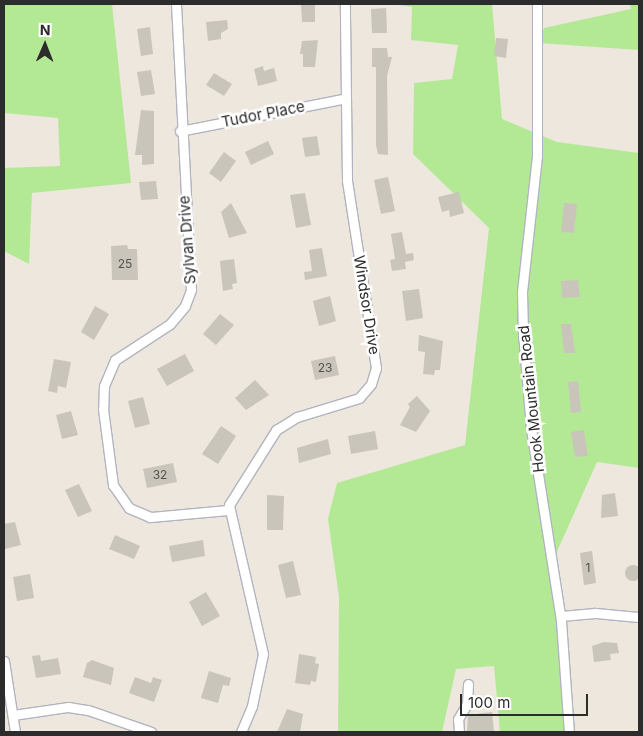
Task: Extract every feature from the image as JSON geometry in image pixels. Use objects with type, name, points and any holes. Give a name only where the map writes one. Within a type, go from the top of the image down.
[{"type":"street","name":"Sylvan Drive","points":[[176,4],[180,131],[191,290],[185,306],[170,324],[124,351],[108,372],[103,409],[113,485],[129,508],[150,517],[229,510]]},
{"type":"street","name":"Windsor Drive","points":[[229,510],[238,487],[276,430],[297,417],[353,401],[367,389],[374,376],[374,339],[347,180],[345,4]]},
{"type":"street","name":"Hook Mountain Road","points":[[537,4],[537,156],[522,292],[523,333],[531,429],[561,616],[569,732]]},
{"type":"street","name":"Tudor Place","points":[[180,131],[346,98]]},
{"type":"street","points":[[229,510],[263,654],[252,706],[241,732]]},
{"type":"street","points":[[561,616],[595,613],[639,617]]},
{"type":"street","points":[[4,662],[15,732]]},
{"type":"street","points":[[459,732],[458,719],[467,704],[468,684]]},
{"type":"street","points":[[12,715],[68,707],[88,710],[151,732]]},
{"type":"green space","points":[[4,4],[112,4],[131,183],[32,193],[29,264],[4,251],[4,168],[60,166],[58,118],[4,113]]},
{"type":"green space","points":[[393,4],[492,4],[502,119],[557,142],[639,153],[639,468],[597,462],[551,565],[570,732],[500,732],[494,666],[456,669],[442,732],[338,732],[339,597],[328,519],[337,483],[465,445],[489,228],[413,154],[414,83],[452,79],[458,45],[411,40],[412,7]]},
{"type":"green space","points":[[630,4],[639,4],[639,50],[538,43],[544,28],[631,9]]},
{"type":"building","points":[[301,4],[315,4],[315,22],[302,22]]},
{"type":"building","points":[[386,8],[387,33],[372,33],[371,9]]},
{"type":"building","points":[[227,20],[228,29],[221,33],[221,39],[208,41],[206,22]]},
{"type":"building","points":[[150,27],[153,54],[141,56],[137,29]]},
{"type":"building","points":[[496,38],[508,39],[506,58],[494,56]]},
{"type":"building","points":[[318,40],[315,67],[303,67],[303,54],[300,54],[302,41]]},
{"type":"building","points":[[372,48],[387,48],[388,57],[392,57],[387,76],[388,155],[378,154],[376,145],[376,67],[372,67]]},
{"type":"building","points":[[263,66],[264,71],[274,68],[277,81],[258,86],[254,69]]},
{"type":"building","points":[[151,70],[155,94],[141,96],[137,72]]},
{"type":"building","points":[[214,73],[232,84],[224,96],[206,85]]},
{"type":"building","points":[[141,110],[154,111],[154,164],[142,165],[142,155],[135,155]]},
{"type":"building","points":[[317,136],[320,155],[305,157],[302,138]]},
{"type":"building","points":[[268,141],[274,154],[251,165],[245,152]]},
{"type":"building","points":[[224,152],[236,161],[221,182],[209,173]]},
{"type":"building","points":[[388,177],[395,211],[381,214],[374,180]]},
{"type":"building","points":[[156,181],[158,199],[141,200],[139,182]]},
{"type":"building","points":[[459,192],[464,213],[450,217],[449,210],[442,212],[438,197]]},
{"type":"building","points":[[305,193],[311,225],[296,228],[290,195]]},
{"type":"building","points":[[231,203],[247,233],[229,238],[221,212]]},
{"type":"building","points":[[564,203],[577,204],[574,233],[561,232]]},
{"type":"building","points":[[402,232],[406,254],[413,253],[414,260],[405,262],[406,269],[392,271],[390,260],[395,259],[391,234]]},
{"type":"building","points":[[127,245],[128,249],[137,249],[138,280],[112,280],[111,246]]},
{"type":"building","points":[[322,248],[327,276],[305,280],[304,272],[312,271],[309,250]]},
{"type":"building","points":[[234,259],[237,283],[232,284],[233,289],[223,291],[220,261]]},
{"type":"building","points":[[578,280],[580,297],[562,298],[561,281]]},
{"type":"building","points":[[419,289],[423,318],[406,321],[402,291]]},
{"type":"building","points":[[330,296],[336,321],[319,326],[313,301]]},
{"type":"building","points":[[95,306],[109,314],[94,340],[81,332]]},
{"type":"building","points":[[220,314],[234,325],[216,345],[203,334]]},
{"type":"building","points":[[561,324],[571,324],[575,353],[564,353]]},
{"type":"building","points":[[419,335],[443,341],[440,370],[435,370],[434,375],[423,374],[425,352],[418,351]]},
{"type":"building","points":[[185,354],[194,371],[167,386],[157,369]]},
{"type":"building","points":[[335,356],[339,375],[315,380],[311,361]]},
{"type":"building","points":[[54,359],[71,362],[66,388],[58,386],[57,393],[48,391]]},
{"type":"building","points":[[255,380],[269,395],[246,410],[235,398]]},
{"type":"building","points":[[578,381],[581,412],[571,413],[568,382]]},
{"type":"building","points":[[417,396],[430,411],[416,432],[400,425],[410,407],[408,404]]},
{"type":"building","points":[[143,397],[150,424],[135,428],[128,401]]},
{"type":"building","points":[[71,411],[78,435],[62,439],[56,415]]},
{"type":"building","points":[[221,426],[236,436],[218,464],[202,454]]},
{"type":"building","points":[[584,430],[588,456],[575,457],[571,432]]},
{"type":"building","points":[[375,431],[378,449],[351,454],[348,436]]},
{"type":"building","points":[[328,439],[331,454],[299,463],[297,448]]},
{"type":"building","points":[[173,463],[177,482],[147,488],[143,469]]},
{"type":"building","points":[[79,484],[92,511],[78,517],[65,490]]},
{"type":"building","points":[[615,493],[618,516],[601,518],[602,495]]},
{"type":"building","points":[[267,495],[284,496],[283,530],[267,530]]},
{"type":"building","points":[[15,522],[21,545],[5,549],[4,524]]},
{"type":"building","points":[[115,535],[140,546],[134,559],[109,549]]},
{"type":"building","points":[[203,540],[205,556],[172,562],[169,546]]},
{"type":"building","points":[[592,551],[596,583],[584,585],[580,553]]},
{"type":"building","points":[[293,561],[301,595],[286,598],[278,565]]},
{"type":"building","points":[[633,565],[641,573],[633,581],[625,573]]},
{"type":"building","points":[[30,574],[34,598],[17,601],[13,577]]},
{"type":"building","points":[[206,592],[220,616],[202,626],[189,602]]},
{"type":"building","points":[[604,642],[617,643],[619,653],[610,654],[611,660],[594,662],[592,646]]},
{"type":"building","points":[[299,654],[316,657],[315,663],[319,664],[316,682],[311,681],[310,685],[295,683]]},
{"type":"building","points":[[40,655],[41,661],[58,658],[61,674],[36,678],[32,656]]},
{"type":"building","points":[[92,660],[114,668],[111,685],[83,677],[87,663]]},
{"type":"building","points":[[209,671],[231,678],[229,686],[223,685],[218,703],[201,698]]},
{"type":"building","points":[[135,677],[151,683],[153,677],[162,680],[154,702],[129,693]]},
{"type":"building","points":[[287,709],[303,714],[300,732],[277,732]]},
{"type":"building","points":[[492,712],[494,732],[467,732],[468,715]]}]
